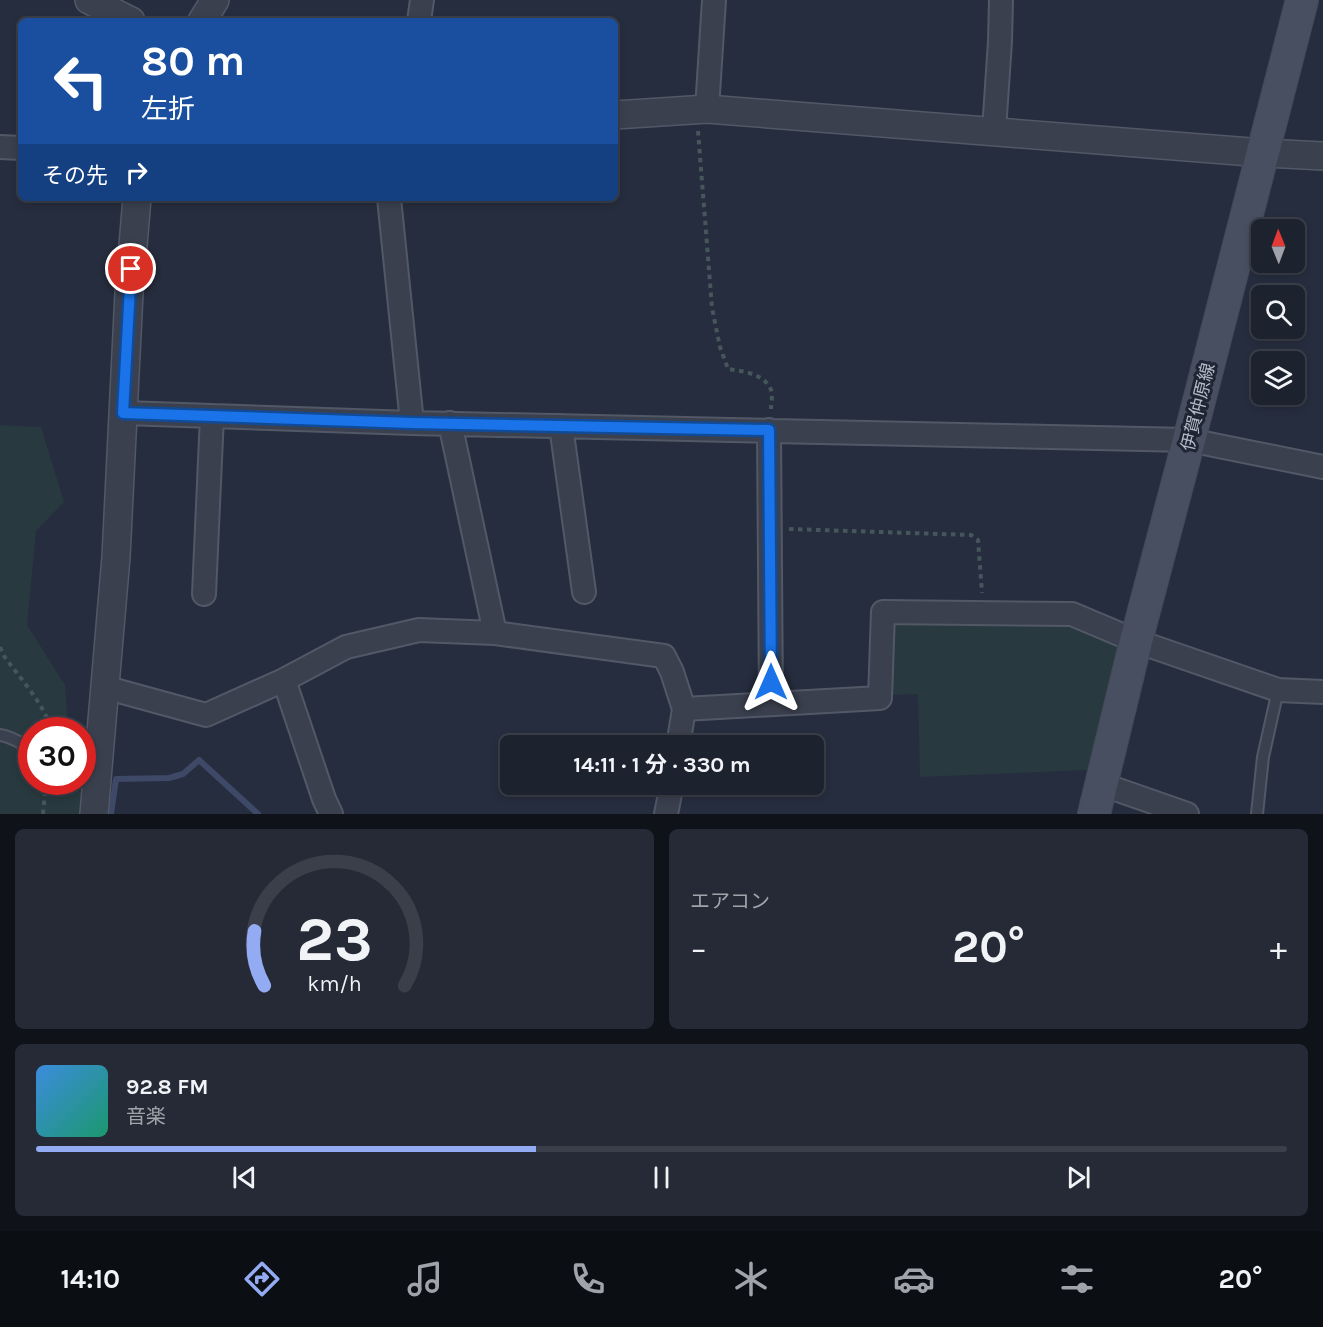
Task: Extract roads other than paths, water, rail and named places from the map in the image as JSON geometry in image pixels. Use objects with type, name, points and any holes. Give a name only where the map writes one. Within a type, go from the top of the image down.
[{"type":"main road","name":"伊賀仲原線","points":[[1097,799],[1302,0]]},
{"type":"street","points":[[90,0],[125,18]]},
{"type":"street","points":[[204,18],[215,0]]},
{"type":"street","points":[[419,18],[422,0]]},
{"type":"street","points":[[702,109],[714,0]]},
{"type":"street","points":[[994,131],[1001,0]]},
{"type":"street","points":[[618,115],[702,109],[1323,156]]},
{"type":"street","points":[[0,147],[18,148]]},
{"type":"street","points":[[94,814],[94,769],[116,557],[129,293],[137,201]]},
{"type":"street","points":[[389,201],[412,423]]},
{"type":"street","points":[[123,413],[412,423],[1189,440],[1323,467]]},
{"type":"street","points":[[204,594],[212,416]]},
{"type":"street","points":[[450,423],[495,633]]},
{"type":"street","points":[[561,426],[584,592]]},
{"type":"street","points":[[769,430],[771,704]]},
{"type":"street","points":[[684,709],[880,698],[883,612],[1072,614],[1136,641],[1278,690],[1323,692]]},
{"type":"street","points":[[104,687],[206,715],[284,680],[346,647],[419,630],[495,633],[664,656],[672,672],[684,709],[680,735]]},
{"type":"street","points":[[284,680],[331,814]]},
{"type":"street","points":[[666,814],[670,795]]},
{"type":"street","points":[[1097,799],[1187,814]]},
{"type":"lane","points":[[1257,814],[1263,757],[1278,690]]},
{"type":"lane","points":[[0,735],[18,742]]},
{"type":"waterway","points":[[111,814],[116,779],[169,778],[183,774],[199,760],[258,814]]}]
